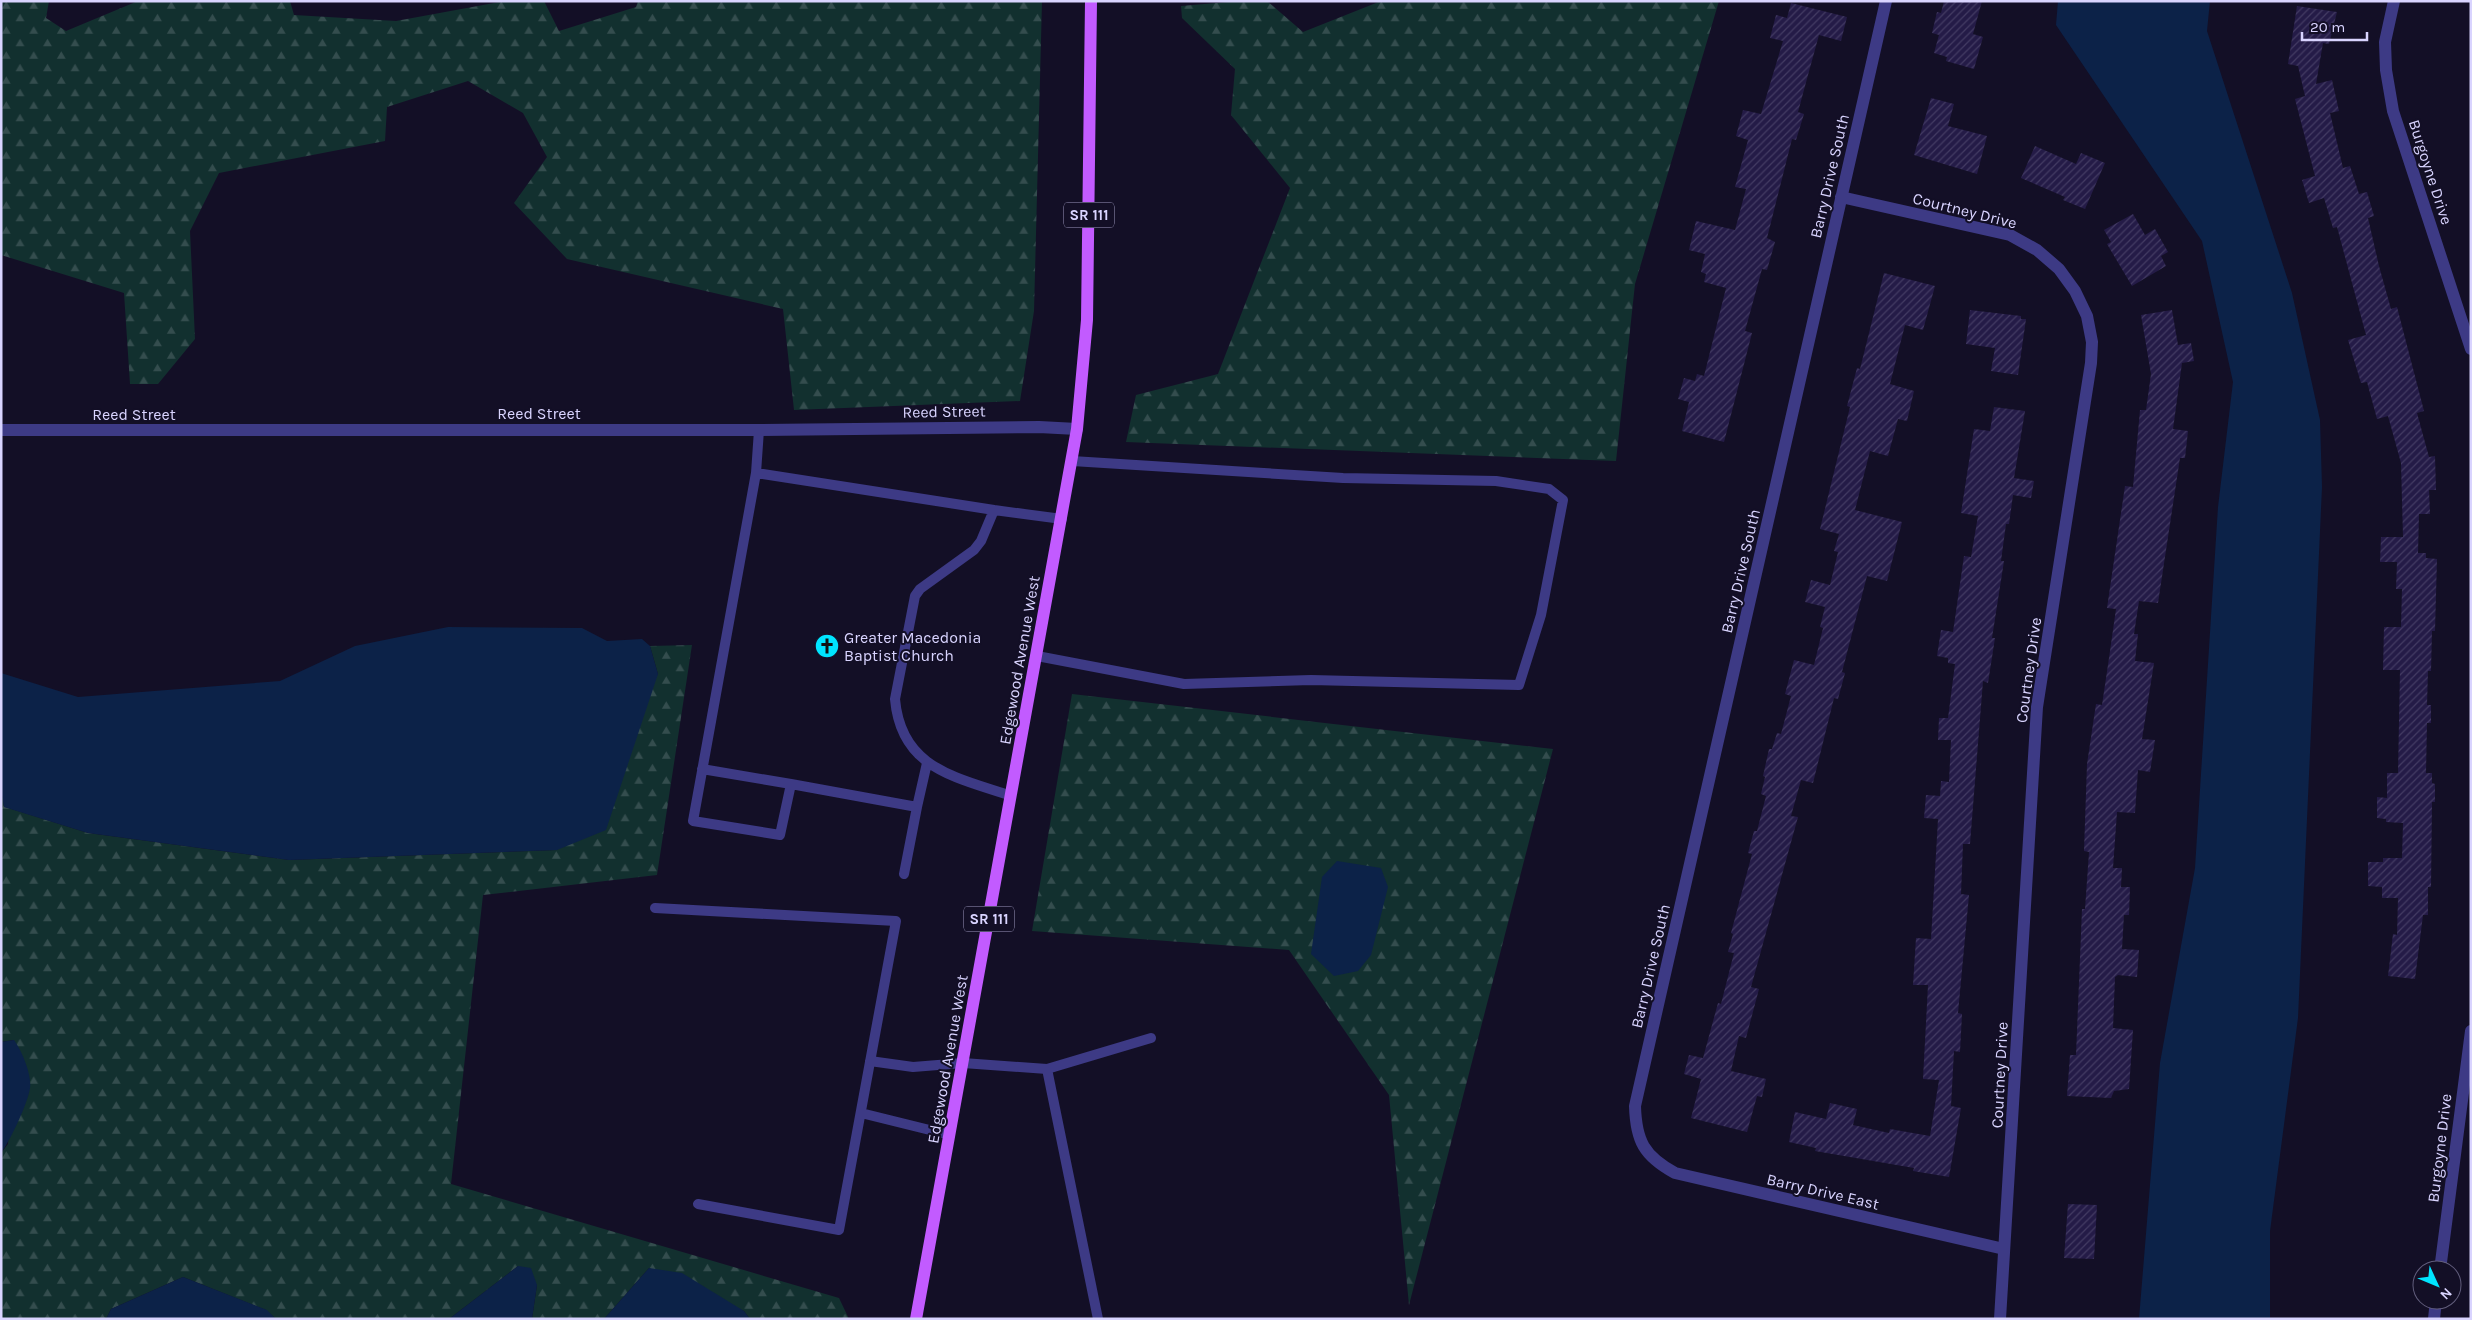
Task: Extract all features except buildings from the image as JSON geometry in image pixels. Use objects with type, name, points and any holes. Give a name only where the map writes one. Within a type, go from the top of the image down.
[{"type":"main road","name":"Edgewood Avenue West","points":[[916,1319],[1077,429],[1088,320],[1091,1]]},
{"type":"street","name":"Barry Drive South","points":[[1643,1148],[1636,1128],[1634,1106],[1886,1]]},
{"type":"street","name":"Burgoyne Drive","points":[[2394,1],[2385,42],[2386,70],[2393,111],[2471,349]]},
{"type":"street","name":"Courtney Drive","points":[[1841,197],[2010,236],[2037,250],[2059,269],[2075,291],[2087,316],[2092,342],[2091,363],[2037,707],[2000,1319]]},
{"type":"street","name":"Reed Street","points":[[1,430],[760,430],[1039,427],[1077,429]]},
{"type":"street","name":"Burgoyne Drive","points":[[2441,1260],[2471,1031]]},
{"type":"street","name":"Barry Drive East","points":[[1643,1148],[1658,1164],[1675,1173],[2004,1249]]},
{"type":"lane","points":[[760,430],[756,472],[693,821],[780,836],[791,784]]},
{"type":"lane","points":[[1037,656],[1184,684],[1311,680],[1519,685],[1541,616],[1563,500],[1549,489],[1496,481],[1343,478],[1072,461]]},
{"type":"lane","points":[[756,472],[1062,520]]},
{"type":"lane","points":[[994,510],[981,541],[974,550],[927,584],[915,596],[895,699],[896,714],[901,726],[914,751],[927,763],[944,773],[1011,796]]},
{"type":"lane","points":[[904,874],[927,763]]},
{"type":"lane","points":[[702,769],[917,807]]},
{"type":"lane","points":[[655,908],[896,921],[839,1230],[698,1204]]},
{"type":"lane","points":[[870,1060],[913,1067],[963,1063],[1046,1069],[1152,1038]]},
{"type":"lane","points":[[1046,1069],[1098,1319]]},
{"type":"lane","points":[[860,1113],[950,1135]]},
{"type":"green space","points":[[1,1],[49,1],[46,18],[66,31],[138,1],[290,1],[294,15],[396,21],[505,1],[544,1],[559,31],[636,7],[638,1],[1042,1],[1034,311],[1020,401],[794,410],[783,309],[567,259],[514,203],[547,157],[523,113],[468,81],[387,107],[385,141],[219,173],[190,231],[195,339],[158,384],[130,384],[124,293],[1,255]]},
{"type":"green space","points":[[1240,1],[1267,1],[1303,32],[1381,1],[1719,1],[1635,284],[1616,461],[1126,442],[1136,395],[1218,374],[1290,188],[1231,115],[1235,69],[1182,18],[1181,6]]},
{"type":"green space","points":[[692,645],[657,875],[483,895],[451,1184],[839,1298],[849,1319],[750,1319],[744,1311],[649,1268],[604,1319],[532,1319],[537,1285],[518,1266],[449,1319],[276,1319],[266,1310],[183,1277],[111,1309],[106,1319],[1,1319],[1,1153],[8,1144],[14,1040],[1,1042],[1,790],[5,807],[88,833],[289,860],[557,850],[658,674],[650,646]]},
{"type":"green space","points":[[1072,694],[1553,749],[1409,1305],[1389,1095],[1289,950],[1032,931]]},
{"type":"water","points":[[2058,1],[2210,1],[2207,31],[2292,293],[2320,420],[2322,487],[2298,1018],[2270,1231],[2270,1319],[2139,1319],[2160,1063],[2195,868],[2218,507],[2233,382],[2202,241],[2056,25]]},
{"type":"water","points":[[448,627],[582,628],[607,641],[642,639],[650,646],[658,674],[606,830],[557,850],[289,860],[88,833],[4,807],[1,790],[1,673],[78,697],[280,681],[355,646]]},
{"type":"water","points":[[1337,861],[1381,868],[1388,887],[1371,955],[1358,971],[1334,976],[1311,954],[1322,877]]},
{"type":"water","points":[[14,1040],[26,1063],[30,1088],[18,1122],[1,1153],[1,1042]]},
{"type":"water","points":[[518,1266],[531,1268],[537,1285],[532,1319],[449,1319]]},
{"type":"water","points":[[649,1268],[682,1273],[744,1311],[750,1319],[604,1319]]},
{"type":"water","points":[[183,1277],[267,1310],[276,1319],[106,1319],[111,1309]]},
{"type":"place","name":"Greater Macedonia Baptist Church","points":[[827,646]]}]
